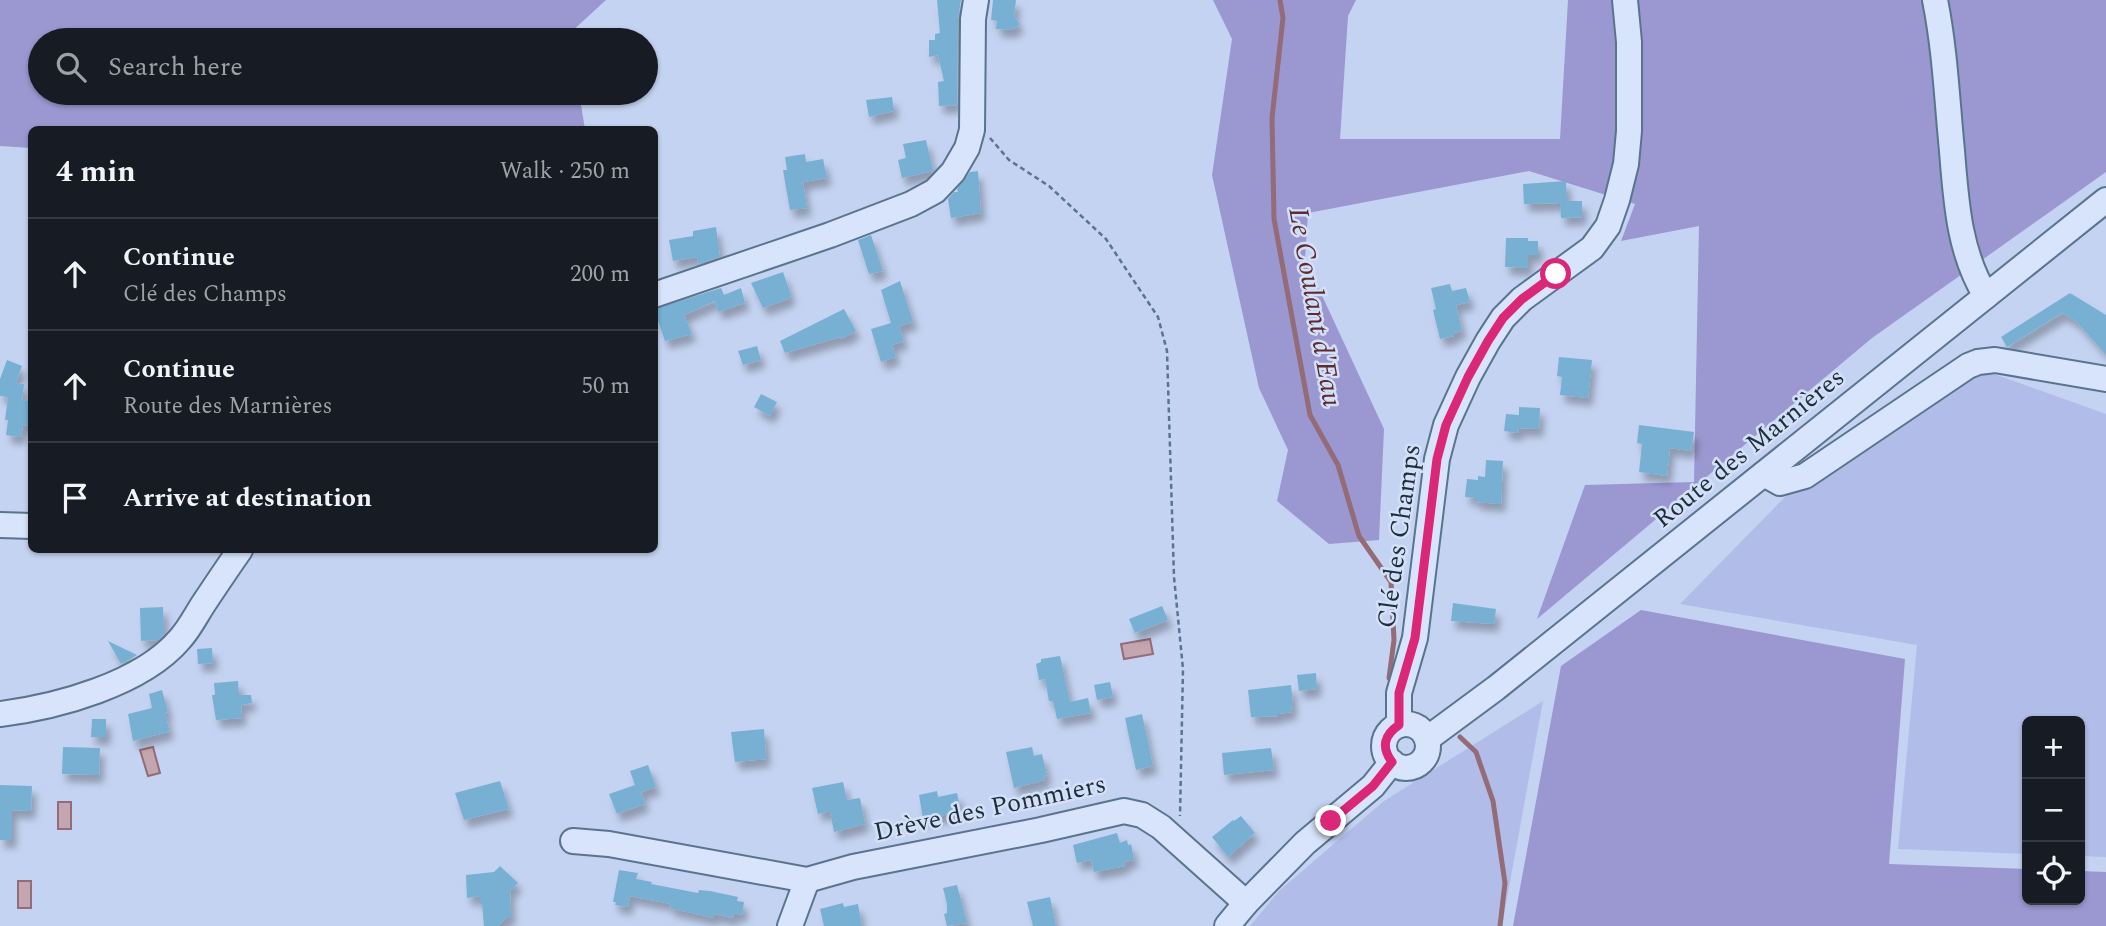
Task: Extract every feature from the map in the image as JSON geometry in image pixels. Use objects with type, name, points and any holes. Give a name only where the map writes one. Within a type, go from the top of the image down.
[{"type":"street","points":[[658,294],[830,235],[911,204],[935,191],[953,172],[967,148],[972,130],[973,19],[976,0]]},
{"type":"street","name":"Clé des Champs","points":[[1399,725],[1399,693],[1415,638],[1437,459],[1446,425],[1468,377],[1503,318],[1522,299],[1592,248],[1608,226],[1617,200],[1626,164],[1629,131],[1629,42],[1625,0]]},
{"type":"street","points":[[1935,0],[1941,34],[1958,220],[1975,278],[1986,296]]},
{"type":"street","name":"Route des Marnières","points":[[1392,762],[1400,767],[1418,764],[1425,757],[1427,739],[1496,688],[2106,201]]},
{"type":"street","points":[[1764,474],[1780,483],[1804,476],[1968,366],[1978,362],[1995,360],[2106,379]]},
{"type":"street","points":[[0,525],[28,526]]},
{"type":"street","points":[[0,714],[30,710],[82,695],[139,673],[180,640],[238,553]]},
{"type":"street","points":[[1227,926],[1305,844],[1373,786],[1392,762],[1385,753],[1384,742],[1390,731],[1399,725],[1408,724],[1423,731],[1427,739]]},
{"type":"street","name":"Drève des Pommiers","points":[[807,880],[853,867],[1041,830],[1124,810],[1148,818],[1246,903]]},
{"type":"street","points":[[573,841],[608,844],[807,880],[790,926]]},
{"type":"path","points":[[972,130],[988,136],[1009,160],[1049,186],[1106,239],[1158,317],[1167,351],[1174,577],[1183,669],[1179,844]]},
{"type":"shaded area","points":[[0,0],[606,0],[575,28],[28,28],[28,105],[581,105],[584,126],[28,126],[28,148],[0,146]]},
{"type":"shaded area","points":[[1213,0],[1356,0],[1348,16],[1340,139],[1560,139],[1568,0],[2106,0],[2106,172],[1872,338],[1537,619],[1585,485],[1694,482],[1699,226],[1621,241],[1635,204],[1529,171],[1308,213],[1305,259],[1384,429],[1379,540],[1329,544],[1277,501],[1288,450],[1259,388],[1212,175],[1232,39]]},
{"type":"shaded area","points":[[1983,370],[2106,414],[2106,857],[2085,856],[2085,716],[2022,716],[2022,854],[1898,849],[1917,645],[1680,604],[1785,497]]},
{"type":"shaded area","points":[[1641,610],[1905,659],[1889,864],[2022,869],[2022,905],[2085,905],[2085,871],[2106,872],[2106,926],[1513,926],[1561,666]]},
{"type":"shaded area","points":[[1150,639],[1153,654],[1124,659],[1121,644]]},
{"type":"shaded area","points":[[1543,701],[1502,926],[1250,926],[1279,891],[1384,801]]},
{"type":"shaded area","points":[[153,747],[160,773],[148,776],[140,750]]},
{"type":"shaded area","points":[[58,802],[71,802],[71,829],[58,829]]},
{"type":"shaded area","points":[[18,881],[31,881],[31,908],[18,908]]},
{"type":"building","points":[[937,0],[961,0],[958,19],[957,105],[939,106],[938,82],[944,81],[938,55],[929,57],[929,40],[935,40],[935,34],[940,33]]},
{"type":"building","points":[[993,0],[1016,0],[1014,16],[1020,24],[1012,30],[996,29],[997,21],[991,20]]},
{"type":"building","points":[[892,97],[894,111],[869,117],[866,100]]},
{"type":"building","points":[[926,140],[933,171],[902,178],[898,160],[906,158],[903,144]]},
{"type":"building","points":[[805,154],[806,162],[823,159],[827,178],[803,182],[807,208],[790,210],[783,170],[787,170],[785,157]]},
{"type":"building","points":[[978,171],[981,213],[951,218],[948,199],[954,192],[958,192],[957,189],[970,172]]},
{"type":"building","points":[[1566,181],[1567,201],[1582,201],[1582,217],[1561,218],[1560,203],[1524,204],[1523,184]]},
{"type":"building","points":[[716,227],[720,257],[698,264],[697,257],[673,261],[669,240],[693,236],[693,231]]},
{"type":"building","points":[[871,235],[883,271],[869,274],[858,240]]},
{"type":"building","points":[[1506,238],[1538,241],[1538,255],[1528,255],[1528,268],[1505,267]]},
{"type":"building","points":[[783,272],[791,295],[788,299],[763,308],[751,283]]},
{"type":"building","points":[[900,281],[913,322],[899,326],[904,341],[892,345],[896,357],[881,362],[871,329],[891,323],[881,290]]},
{"type":"building","points":[[1450,284],[1452,291],[1466,288],[1470,302],[1456,305],[1462,331],[1440,339],[1431,288]]},
{"type":"building","points":[[721,288],[724,295],[741,288],[745,303],[718,312],[715,301],[684,315],[692,334],[665,341],[658,321],[658,308]]},
{"type":"building","points":[[2070,293],[2106,315],[2106,355],[2077,322],[2062,313],[2007,347],[2001,337]]},
{"type":"building","points":[[844,309],[856,331],[841,339],[840,337],[785,353],[780,341]]},
{"type":"building","points":[[757,346],[761,360],[743,365],[738,351]]},
{"type":"building","points":[[1559,357],[1592,360],[1588,398],[1560,395],[1562,377],[1557,376]]},
{"type":"building","points":[[7,360],[22,366],[16,383],[24,384],[22,400],[28,401],[28,426],[23,425],[21,437],[6,435],[8,397],[0,396],[0,379]]},
{"type":"building","points":[[761,394],[777,402],[770,416],[754,407]]},
{"type":"building","points":[[1519,407],[1540,408],[1539,429],[1519,428],[1518,433],[1504,431],[1506,414],[1519,415]]},
{"type":"building","points":[[1639,425],[1694,432],[1691,451],[1670,448],[1667,476],[1639,472],[1642,444],[1637,443]]},
{"type":"building","points":[[1486,460],[1503,461],[1501,504],[1476,502],[1476,498],[1465,497],[1467,479],[1478,480],[1478,476],[1485,477]]},
{"type":"building","points":[[1453,603],[1496,609],[1494,624],[1451,621]]},
{"type":"building","points":[[1162,606],[1168,620],[1135,633],[1129,619]]},
{"type":"building","points":[[163,607],[164,634],[157,640],[141,641],[140,608]]},
{"type":"building","points":[[108,641],[137,655],[121,664]]},
{"type":"building","points":[[212,648],[213,663],[198,664],[197,649]]},
{"type":"building","points":[[1060,656],[1070,702],[1088,698],[1091,713],[1057,719],[1053,701],[1049,701],[1045,679],[1039,680],[1036,664],[1041,662],[1041,659]]},
{"type":"building","points":[[1316,673],[1317,689],[1299,691],[1297,675]]},
{"type":"building","points":[[238,681],[239,695],[251,695],[252,703],[241,705],[242,718],[216,720],[212,695],[215,695],[214,683]]},
{"type":"building","points":[[1110,682],[1113,697],[1097,700],[1094,685]]},
{"type":"building","points":[[1291,685],[1292,712],[1278,716],[1251,717],[1248,690]]},
{"type":"building","points":[[162,690],[168,712],[165,713],[168,732],[133,741],[128,714],[152,708],[149,694]]},
{"type":"building","points":[[1142,714],[1153,766],[1136,770],[1125,718]]},
{"type":"building","points":[[92,719],[106,719],[106,737],[91,737]]},
{"type":"building","points":[[764,729],[766,759],[735,762],[731,732]]},
{"type":"building","points":[[63,747],[100,748],[99,775],[62,774]]},
{"type":"building","points":[[1032,747],[1034,756],[1042,754],[1047,775],[1044,776],[1045,780],[1014,788],[1006,752]]},
{"type":"building","points":[[1271,748],[1274,770],[1224,775],[1222,753]]},
{"type":"building","points":[[648,765],[656,787],[641,792],[645,804],[617,814],[609,794],[635,785],[630,771]]},
{"type":"building","points":[[500,781],[509,809],[464,820],[455,793]]},
{"type":"building","points":[[843,782],[847,800],[860,798],[865,824],[834,832],[830,811],[818,814],[812,788]]},
{"type":"building","points":[[0,785],[32,786],[31,811],[12,810],[12,840],[0,840]]},
{"type":"building","points":[[937,791],[938,797],[957,793],[961,812],[923,819],[919,795]]},
{"type":"building","points":[[1241,816],[1255,833],[1228,857],[1212,837]]},
{"type":"building","points":[[1117,833],[1120,843],[1127,840],[1128,845],[1131,844],[1134,860],[1124,862],[1125,866],[1094,872],[1091,860],[1077,863],[1073,845]]},
{"type":"building","points":[[500,866],[518,883],[510,891],[511,918],[506,918],[498,926],[484,926],[479,896],[467,898],[466,875],[494,872]]},
{"type":"building","points":[[619,870],[638,873],[636,879],[652,882],[651,884],[738,897],[737,901],[744,902],[742,915],[734,913],[733,918],[714,914],[714,918],[669,908],[671,904],[630,896],[628,907],[615,905],[616,902],[613,902]]},
{"type":"building","points":[[957,885],[967,923],[947,926],[944,914],[947,913],[947,904],[943,888]]},
{"type":"building","points":[[1050,897],[1056,926],[1033,926],[1027,902]]},
{"type":"building","points":[[843,903],[844,907],[858,904],[862,926],[824,926],[820,909]]},
{"type":"waterway","name":"Le Coulant d'Eau","points":[[1280,0],[1283,18],[1272,118],[1274,219],[1310,415],[1338,465],[1359,536],[1391,582],[1394,640],[1389,678],[1395,685]]},
{"type":"waterway","name":"Le Coulant d'Eau","points":[[1460,737],[1476,752],[1493,801],[1505,883],[1500,926]]},
{"type":"route","points":[[1331,821],[1373,786],[1392,762],[1385,753],[1384,742],[1390,731],[1399,725],[1399,693],[1415,638],[1437,459],[1446,425],[1468,377],[1503,318],[1522,299],[1556,274]]}]
